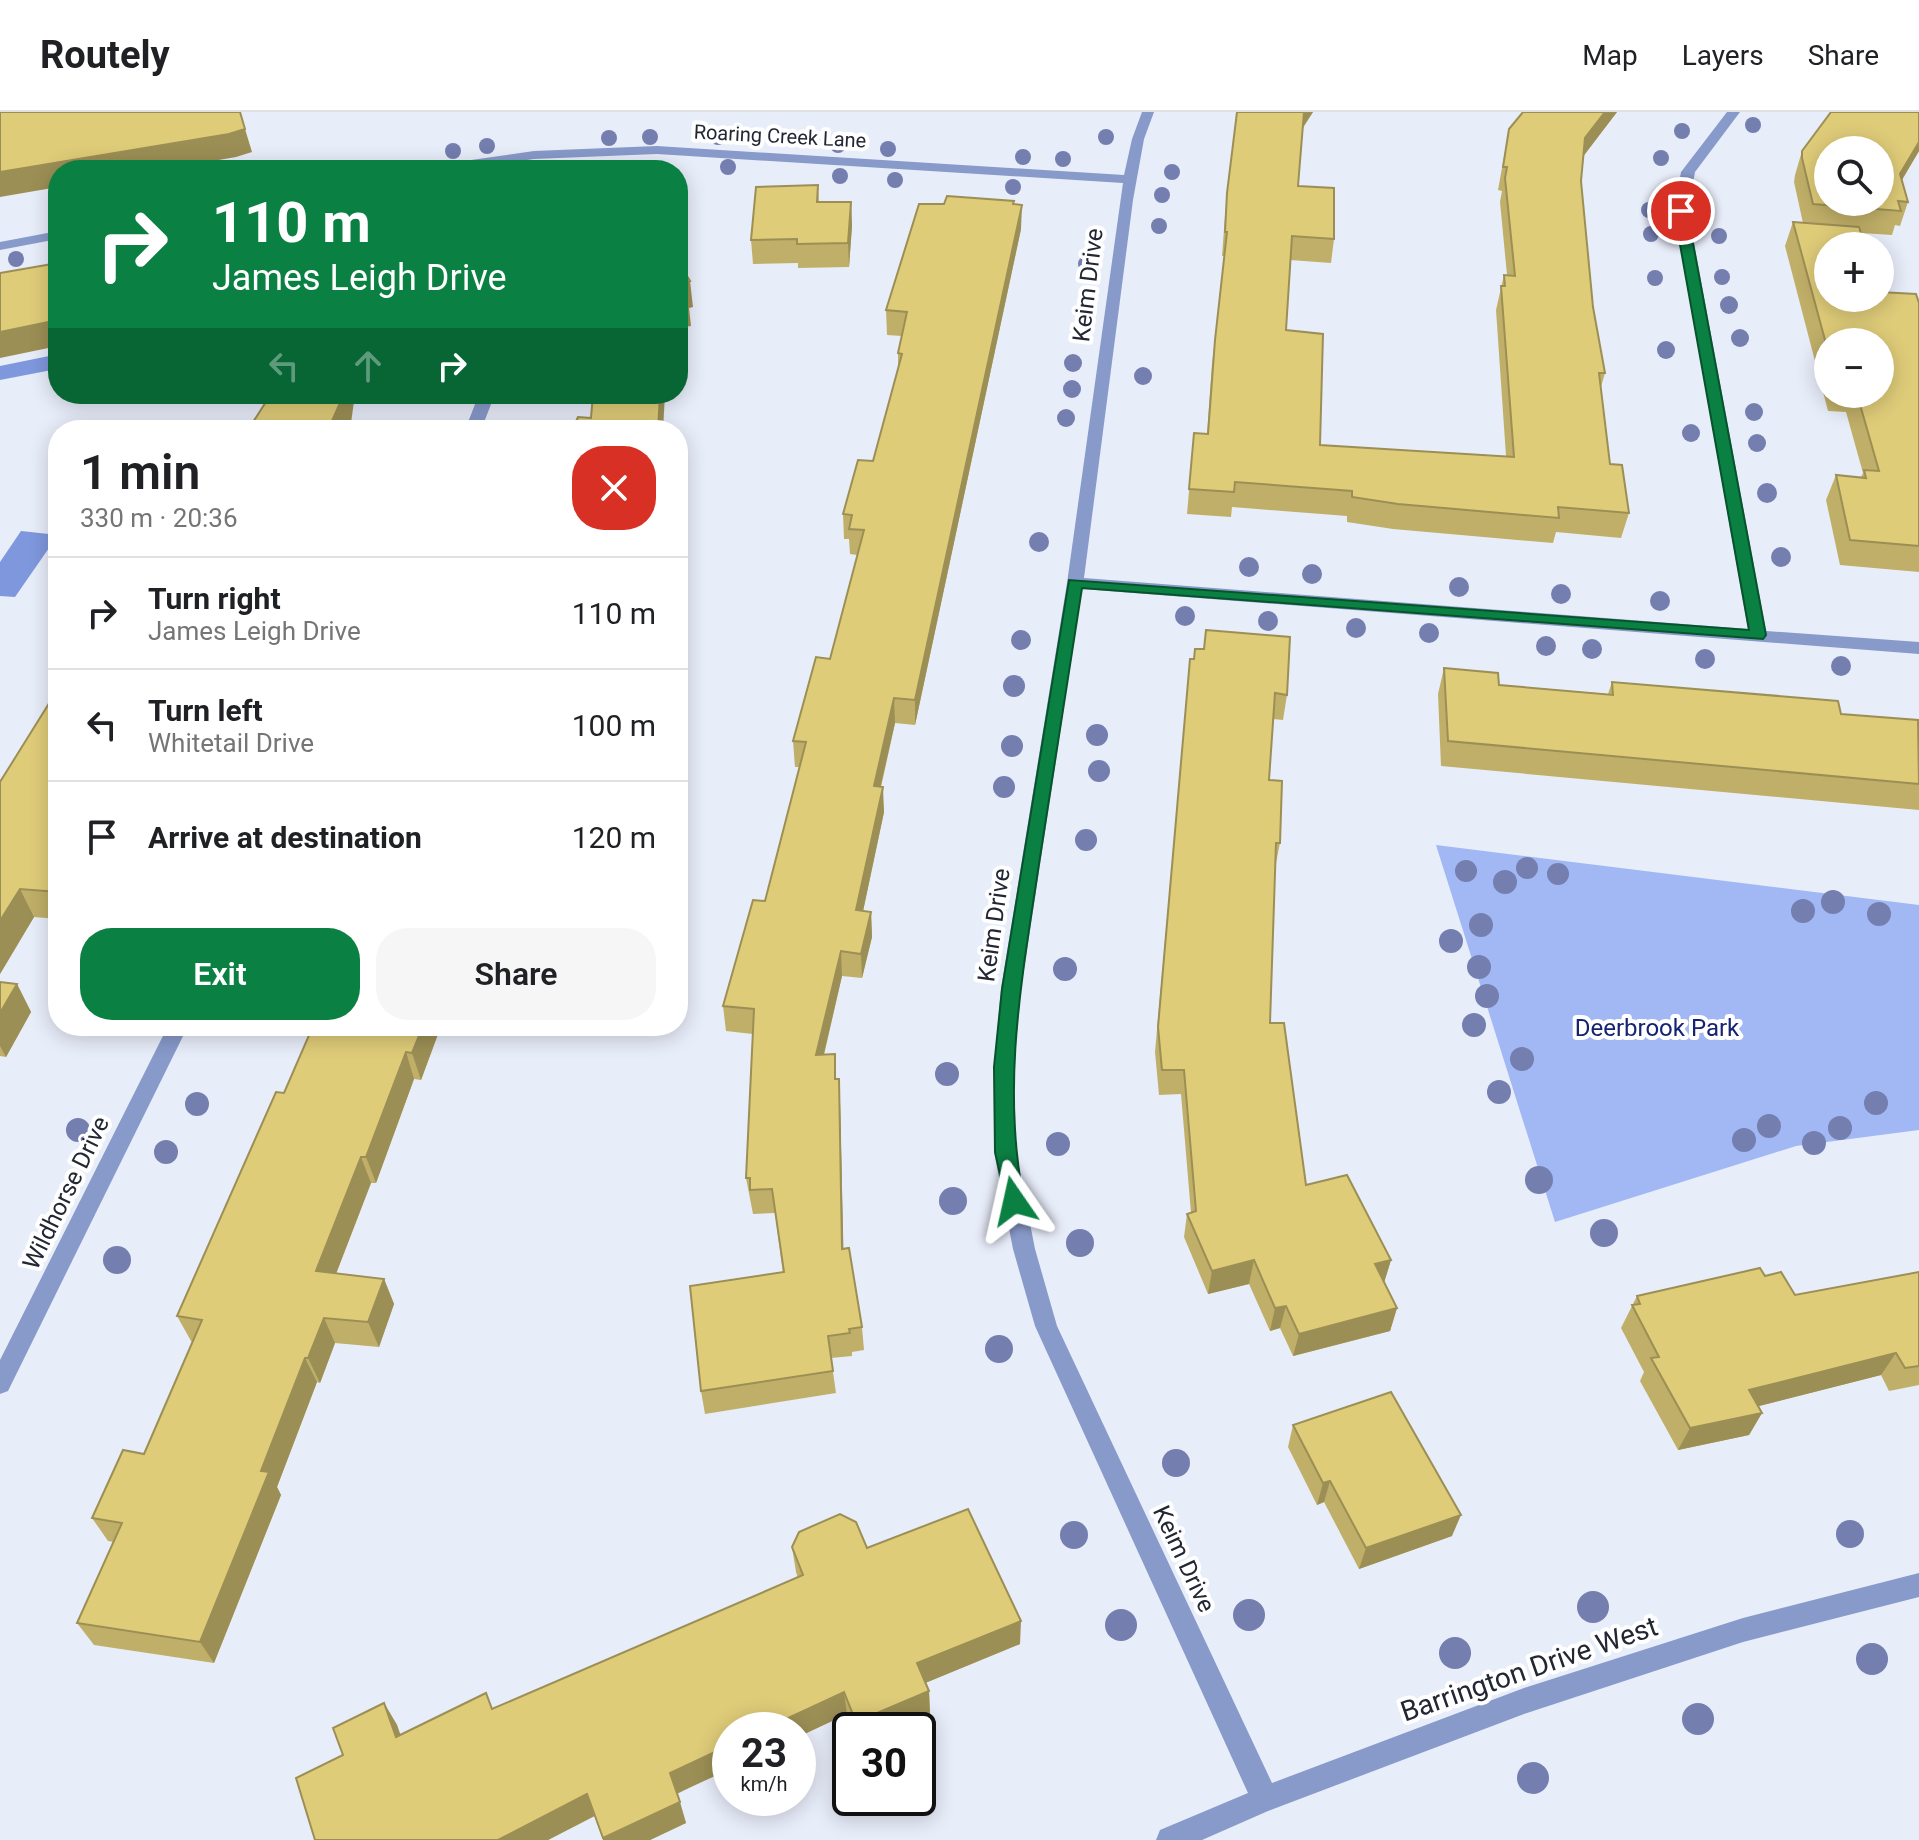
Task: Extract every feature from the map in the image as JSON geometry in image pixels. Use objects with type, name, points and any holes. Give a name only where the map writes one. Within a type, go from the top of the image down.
[{"type":"street","name":"Keim Drive","points":[[1148,112],[1129,179],[1075,583],[1011,989],[1004,1067],[1005,1152],[1024,1249],[1046,1326],[1265,1799]]},
{"type":"street","points":[[1734,112],[1688,172],[1681,211],[1758,635]]},
{"type":"street","name":"Roaring Creek Lane","points":[[499,160],[534,155],[657,150],[1129,179]]},
{"type":"street","points":[[0,246],[48,237]]},
{"type":"street","points":[[1075,583],[1919,648]]},
{"type":"street","name":"Wildhorse Drive","points":[[0,1384],[173,1036]]},
{"type":"street","name":"Barrington Drive West","points":[[1170,1840],[1265,1799],[1553,1692],[1743,1630],[1919,1585]]},
{"type":"green space","name":"Deerbrook Park","points":[[1436,845],[1919,905],[1919,1130],[1796,1146],[1555,1222]]},
{"type":"shaded area","points":[[48,356],[48,371],[0,380],[0,366]]},
{"type":"shaded area","points":[[21,531],[48,534],[48,549],[15,597],[0,596],[0,562]]},
{"type":"building","points":[[0,112],[240,112],[245,129],[72,160],[48,160],[48,164],[0,172]]},
{"type":"building","points":[[1237,112],[1304,112],[1298,186],[1334,188],[1334,239],[1292,236],[1286,330],[1323,334],[1320,445],[1514,457],[1501,286],[1505,286],[1504,275],[1515,276],[1505,178],[1507,167],[1503,167],[1509,129],[1523,112],[1605,112],[1585,138],[1581,181],[1593,307],[1605,373],[1599,373],[1610,464],[1622,465],[1629,513],[1558,507],[1559,518],[1398,504],[1352,497],[1352,491],[1235,482],[1234,492],[1189,489],[1194,433],[1208,434],[1227,232],[1227,193]]},
{"type":"building","points":[[1831,112],[1919,112],[1919,142],[1900,174],[1908,202],[1898,201],[1901,211],[1894,210],[1894,136],[1814,136],[1814,204],[1802,151]]},
{"type":"building","points":[[818,185],[817,202],[851,202],[848,243],[797,244],[797,239],[751,240],[756,187]]},
{"type":"building","points":[[947,196],[1014,201],[1013,204],[1022,205],[915,700],[894,698],[874,786],[883,787],[856,910],[871,912],[861,954],[841,951],[816,1055],[835,1054],[835,1079],[839,1079],[842,1249],[849,1248],[862,1327],[849,1329],[850,1333],[828,1336],[833,1371],[701,1391],[690,1286],[784,1272],[772,1189],[750,1190],[750,1178],[746,1178],[754,1009],[723,1006],[753,900],[765,901],[806,742],[793,741],[816,657],[830,659],[864,530],[849,529],[852,515],[843,514],[858,460],[873,461],[902,354],[898,353],[907,312],[886,310],[919,204],[944,204]]},
{"type":"building","points":[[1793,222],[1859,227],[1861,232],[1814,232],[1814,299]]},
{"type":"building","points":[[48,265],[48,322],[0,332],[0,273]]},
{"type":"building","points":[[1894,293],[1916,294],[1919,303],[1919,546],[1850,540],[1836,475],[1866,478],[1864,470],[1879,471],[1861,408],[1894,408],[1894,328],[1822,328],[1817,312],[1894,312]]},
{"type":"building","points":[[265,404],[340,404],[332,420],[254,420]]},
{"type":"building","points":[[592,404],[659,404],[659,420],[577,420],[578,417],[591,418]]},
{"type":"building","points":[[1206,630],[1290,637],[1287,695],[1275,693],[1269,780],[1282,781],[1280,843],[1276,843],[1270,1023],[1284,1023],[1306,1185],[1347,1175],[1391,1260],[1375,1264],[1397,1308],[1299,1334],[1286,1306],[1275,1308],[1254,1260],[1212,1271],[1187,1214],[1196,1211],[1184,1070],[1162,1070],[1158,1027],[1190,659],[1194,659],[1195,649],[1204,649]]},
{"type":"building","points":[[1444,668],[1498,673],[1499,685],[1613,695],[1612,682],[1838,701],[1841,714],[1918,720],[1919,784],[1448,741]]},
{"type":"building","points":[[48,705],[48,891],[20,889],[0,921],[0,782]]},
{"type":"building","points":[[0,982],[17,984],[0,1013]]},
{"type":"building","points":[[309,1036],[419,1036],[412,1053],[406,1052],[366,1157],[361,1157],[316,1271],[384,1279],[368,1322],[324,1318],[261,1471],[269,1472],[200,1642],[77,1623],[122,1523],[92,1518],[123,1450],[144,1454],[202,1320],[177,1316],[276,1092],[284,1093]]},
{"type":"building","points":[[1760,1268],[1765,1276],[1781,1272],[1795,1295],[1919,1272],[1919,1366],[1905,1368],[1896,1353],[1749,1390],[1762,1413],[1690,1428],[1651,1358],[1659,1357],[1632,1305],[1640,1304],[1637,1296]]},
{"type":"building","points":[[1391,1392],[1461,1515],[1366,1548],[1330,1481],[1323,1483],[1293,1425]]},
{"type":"building","points":[[968,1509],[1021,1621],[917,1663],[929,1691],[880,1712],[852,1712],[844,1692],[801,1712],[712,1712],[712,1753],[670,1773],[680,1802],[603,1838],[587,1794],[498,1840],[315,1840],[296,1778],[343,1755],[333,1728],[384,1703],[396,1737],[486,1693],[492,1709],[803,1575],[792,1547],[799,1532],[840,1514],[856,1522],[867,1548]]},
{"type":"route","points":[[1014,1201],[1005,1152],[1004,1067],[1011,989],[1030,853],[1075,583],[1758,635],[1681,211]]}]
